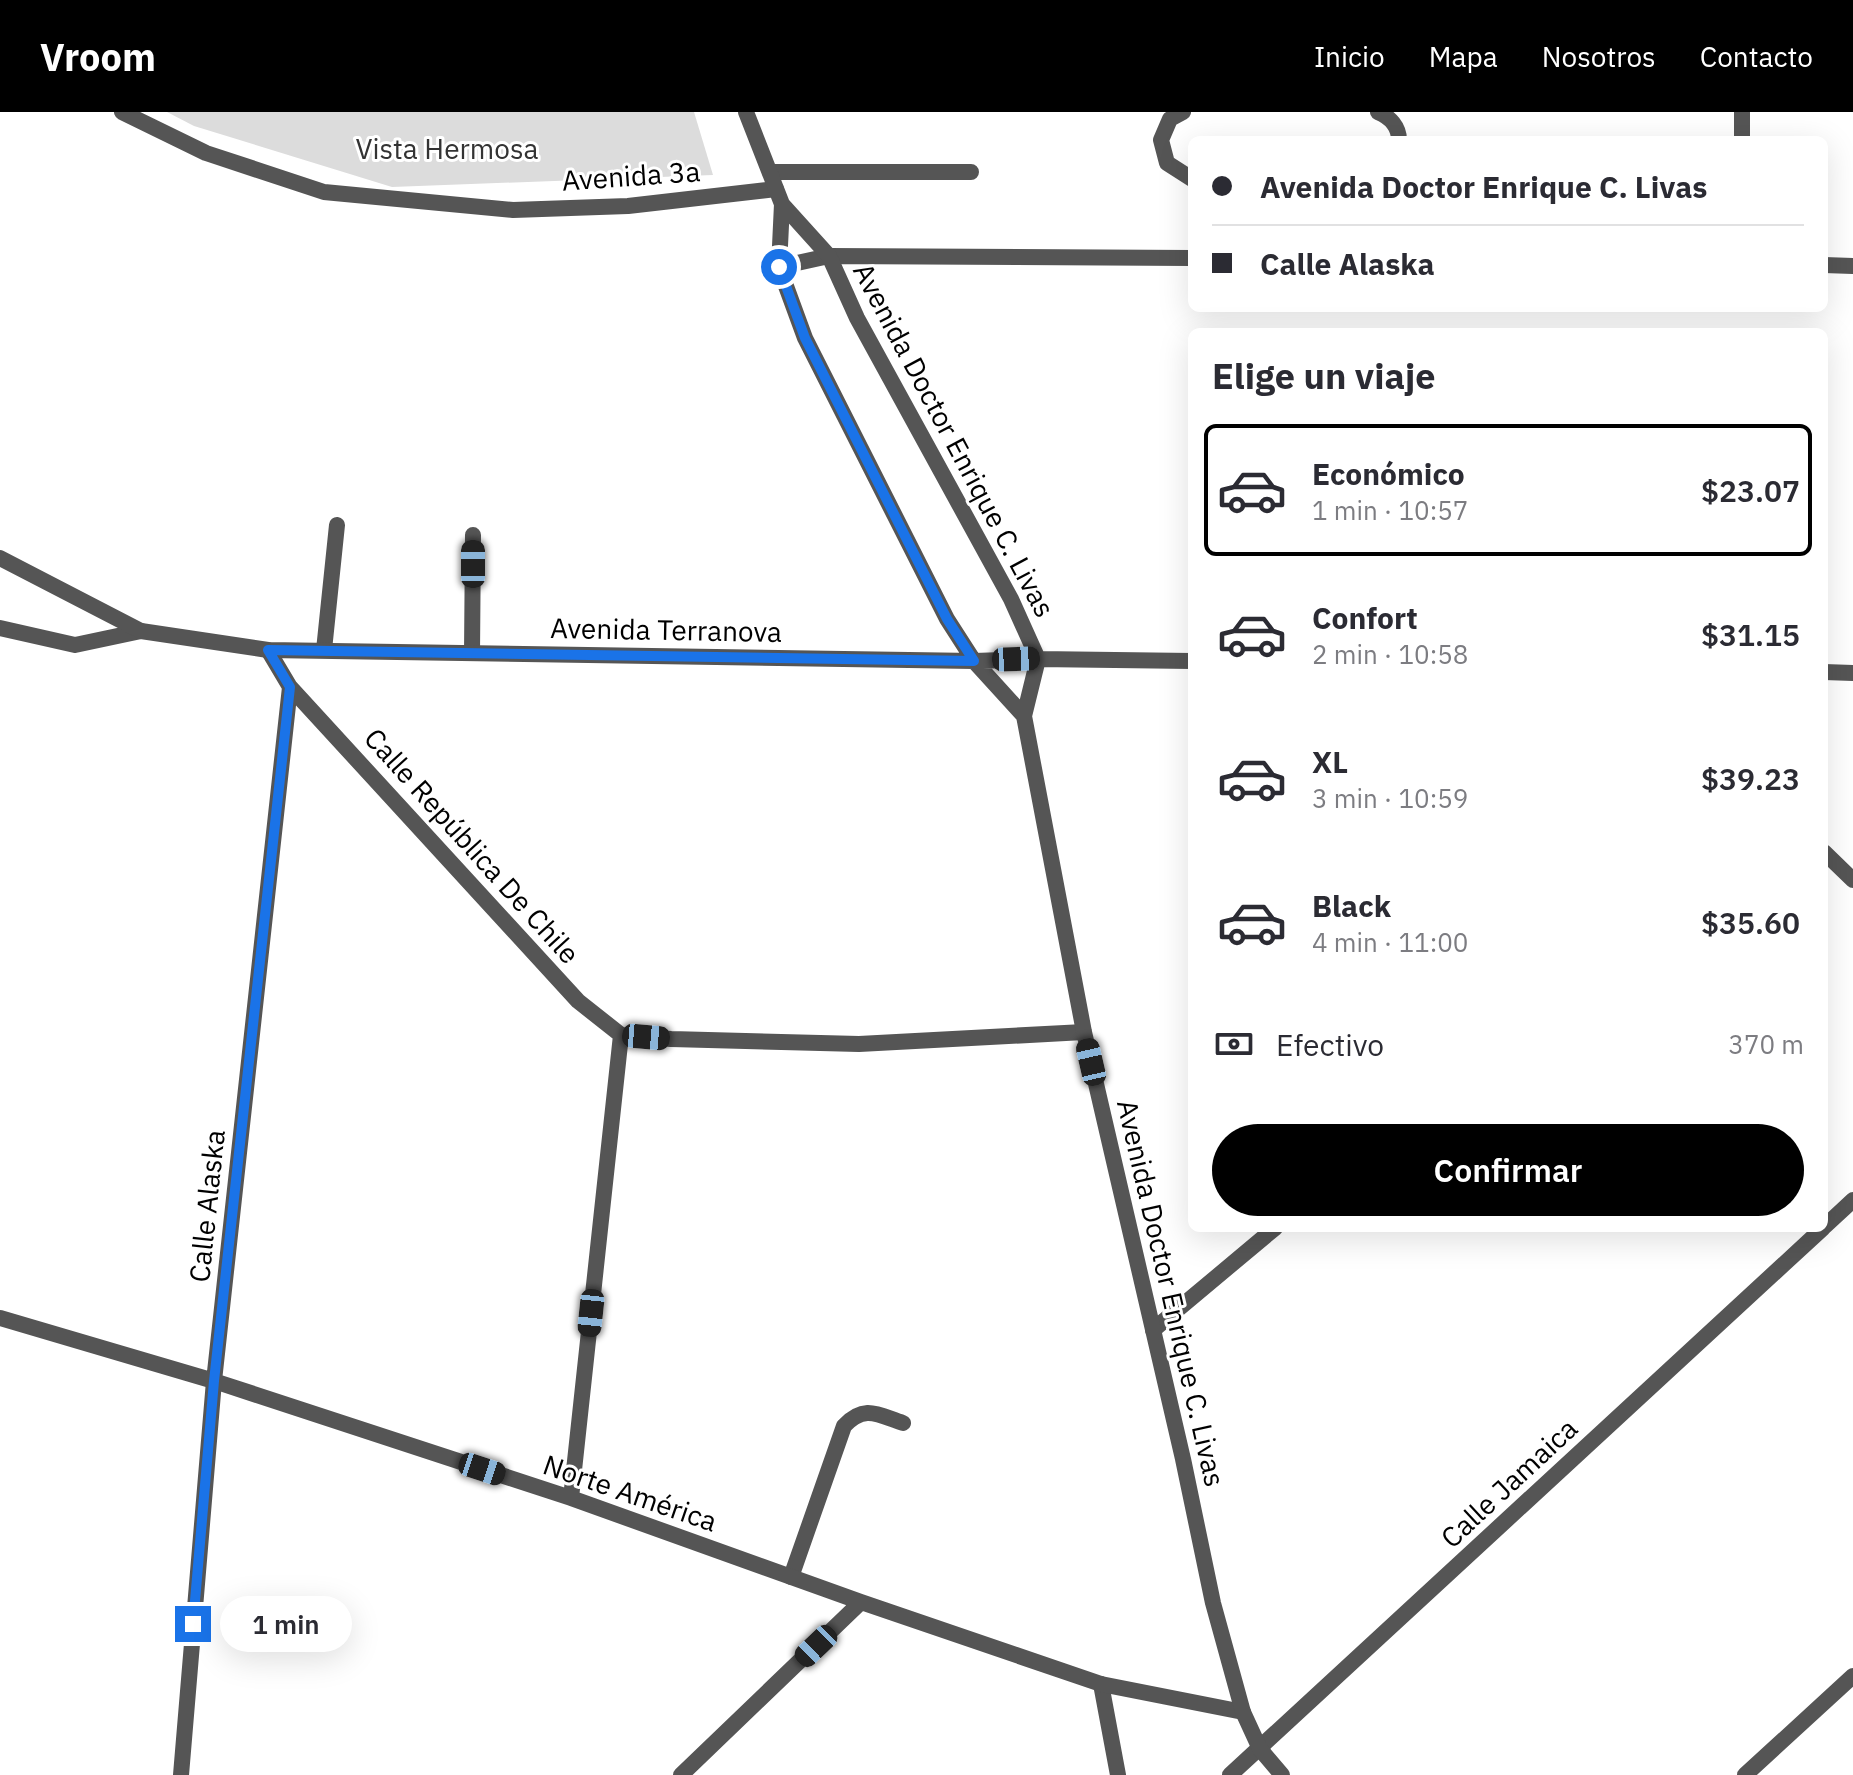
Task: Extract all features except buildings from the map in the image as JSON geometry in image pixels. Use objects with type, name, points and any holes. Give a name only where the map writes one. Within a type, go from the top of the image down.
[{"type":"street","name":"Avenida 3a","points":[[122,112],[206,153],[324,192],[513,210],[779,197]]},
{"type":"street","name":"Avenida Doctor Enrique C. Livas","points":[[746,112],[779,197],[779,267],[805,338],[947,619],[974,661],[1024,716]]},
{"type":"street","points":[[1183,112],[1170,119],[1161,140],[1167,163],[1188,176]]},
{"type":"street","points":[[1378,112],[1387,116],[1399,131],[1399,136]]},
{"type":"street","points":[[1742,112],[1742,136]]},
{"type":"street","points":[[770,172],[971,172]]},
{"type":"street","name":"Avenida Doctor Enrique C. Livas","points":[[779,197],[829,256],[857,318],[1011,599],[1038,659],[1024,716],[1084,1032],[1213,1603],[1243,1712],[1260,1749],[1282,1775]]},
{"type":"street","points":[[779,267],[829,256],[1188,258]]},
{"type":"street","points":[[1828,265],[1853,266]]},
{"type":"street","points":[[324,650],[337,525]]},
{"type":"street","points":[[472,653],[473,535]]},
{"type":"street","points":[[0,558],[141,631]]},
{"type":"street","points":[[0,628],[75,645],[141,631]]},
{"type":"street","name":"Avenida Terranova","points":[[141,631],[268,650],[974,661],[1188,661]]},
{"type":"street","points":[[268,650],[290,687]]},
{"type":"street","points":[[1828,672],[1853,673]]},
{"type":"street","name":"Calle República De Chile","points":[[290,687],[578,1001],[621,1035]]},
{"type":"street","name":"Calle Alaska","points":[[181,1775],[214,1381],[290,687]]},
{"type":"street","points":[[1828,856],[1853,880]]},
{"type":"street","points":[[571,1498],[621,1035],[859,1044],[1084,1032]]},
{"type":"street","name":"Calle Jamaica","points":[[1828,1224],[1853,1200]]},
{"type":"street","points":[[1153,1330],[1270,1232]]},
{"type":"street","name":"Calle Jamaica","points":[[1230,1775],[1820,1232]]},
{"type":"street","name":"Norte América","points":[[0,1318],[214,1381],[571,1498],[1101,1684],[1243,1712]]},
{"type":"street","points":[[791,1577],[844,1426],[854,1415],[868,1412],[903,1423]]},
{"type":"street","points":[[681,1775],[861,1602]]},
{"type":"street","points":[[1745,1775],[1853,1676]]},
{"type":"street","points":[[1101,1684],[1118,1775]]},
{"type":"green space","name":"Vista Hermosa","points":[[167,112],[694,112],[713,175],[392,187],[194,126]]},
{"type":"route","points":[[193,1624],[214,1381],[290,687],[268,650],[974,661],[947,619],[805,338],[779,267]]}]
